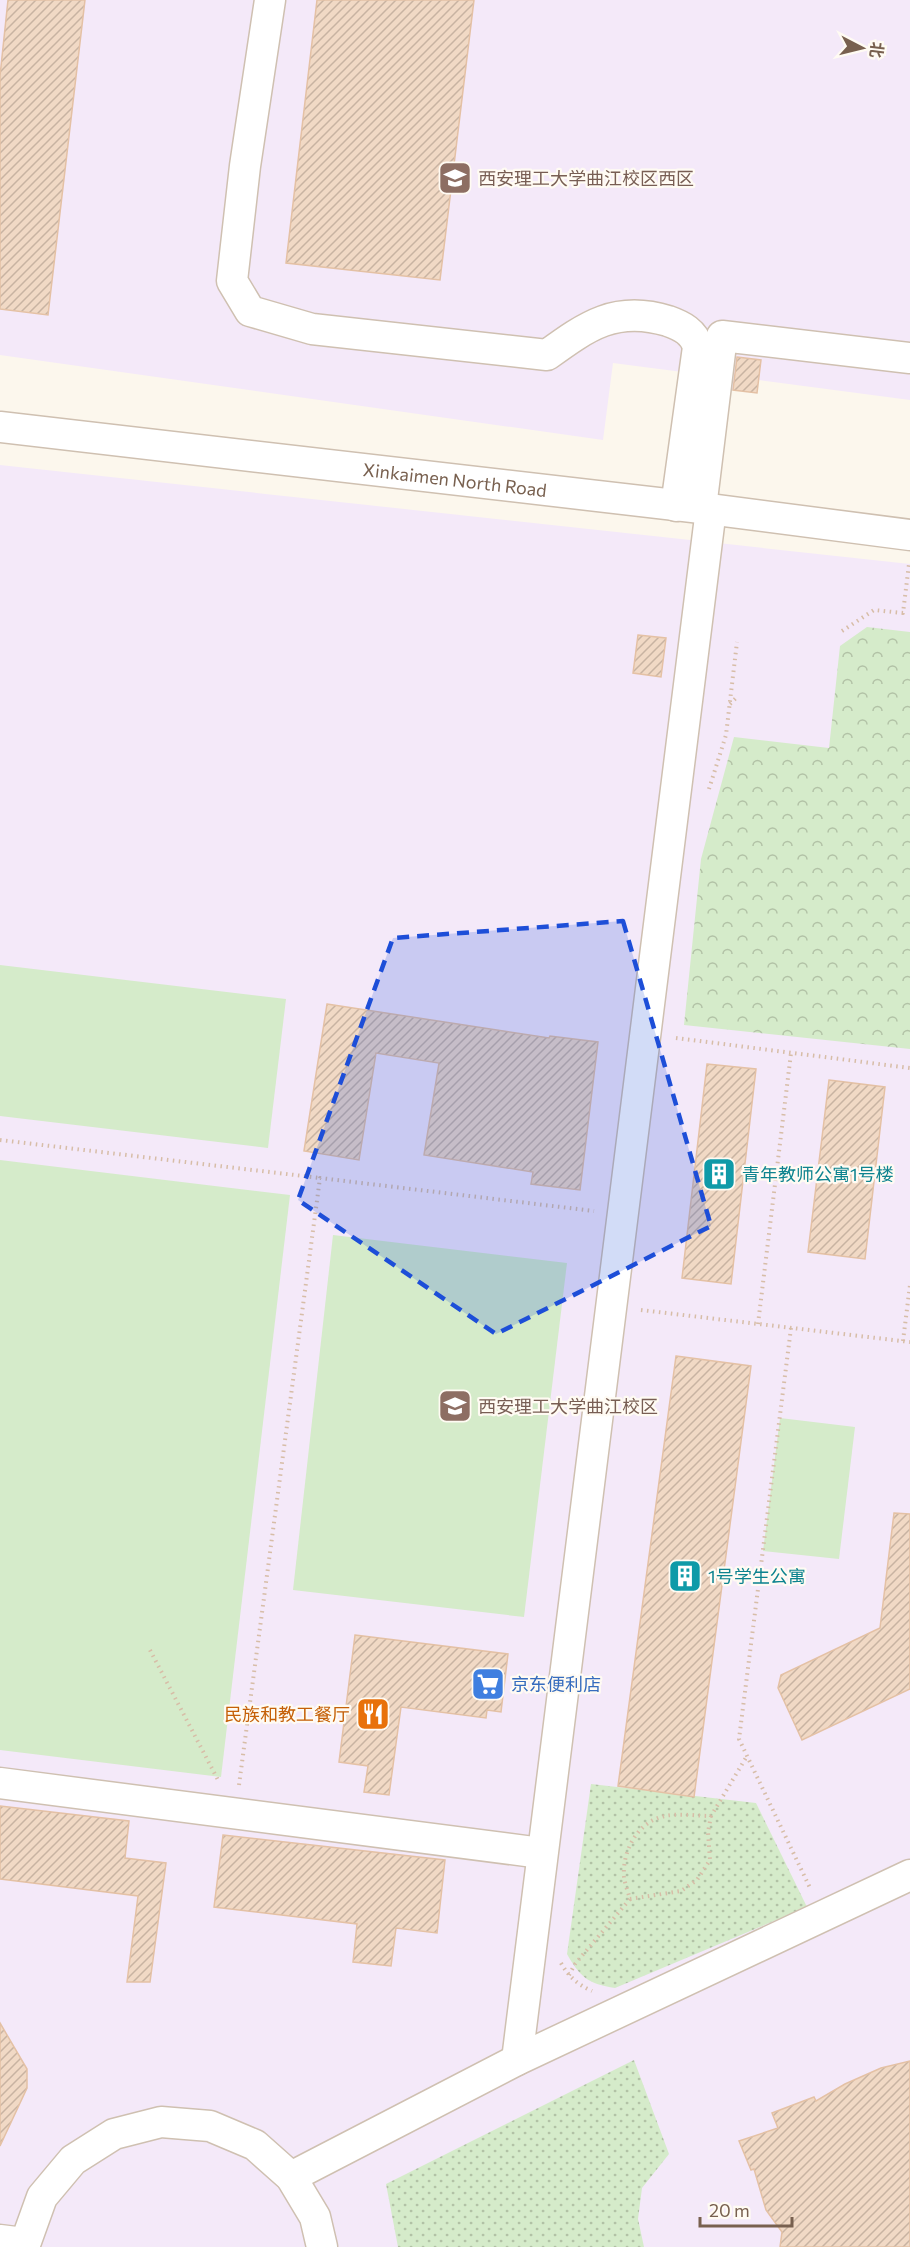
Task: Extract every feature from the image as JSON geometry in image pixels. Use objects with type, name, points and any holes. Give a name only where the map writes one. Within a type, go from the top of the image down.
[{"type":"street","points":[[270,0],[245,166],[232,281],[250,311],[312,329],[547,354],[586,327],[608,319],[644,316],[673,323],[696,337],[698,347],[696,508]]},
{"type":"street","points":[[517,2060],[541,1852],[623,1214],[696,508],[722,336],[910,358]]},
{"type":"street","name":"Xinkaimen North Road","points":[[0,427],[910,535]]},
{"type":"street","points":[[0,1783],[541,1852]]},
{"type":"street","points":[[291,2177],[517,2060],[910,1875]]},
{"type":"street","points":[[16,2244],[42,2198],[73,2160],[114,2134],[161,2122],[210,2127],[255,2145],[291,2177],[315,2217],[322,2247]]},
{"type":"path","points":[[842,631],[874,610],[903,613],[910,555]]},
{"type":"path","points":[[729,704],[738,696]]},
{"type":"path","points":[[670,1037],[910,1068]]},
{"type":"path","points":[[758,1324],[791,1053]]},
{"type":"path","points":[[0,1140],[623,1214]]},
{"type":"path","points":[[236,1813],[320,1178]]},
{"type":"path","points":[[903,1341],[910,1285]]},
{"type":"path","points":[[611,1306],[910,1342]]},
{"type":"path","points":[[791,1328],[739,1739],[814,1898]]},
{"type":"path","points":[[150,1650],[236,1813]]},
{"type":"path","points":[[568,1976],[630,1899],[681,1891],[698,1880],[710,1860],[708,1832],[711,1816],[747,1756]]},
{"type":"path","points":[[630,1899],[624,1877],[626,1860],[632,1840],[643,1827],[655,1818],[668,1815],[711,1816]]},
{"type":"highlighted area","points":[[623,921],[711,1226],[496,1334],[298,1200],[393,938]]},
{"type":"shaded area","name":"西安理工大学曲江校区西区","points":[[0,0],[910,0],[910,400],[759,380],[757,393],[689,384],[690,373],[613,363],[603,440],[0,355]]},
{"type":"shaded area","name":"西安理工大学曲江校区","points":[[0,465],[910,564],[910,2247],[0,2247]]},
{"type":"green space","points":[[867,627],[910,632],[910,1049],[684,1025],[701,859],[734,737],[829,748],[840,646]]},
{"type":"green space","points":[[0,965],[286,999],[268,1148],[0,1116]]},
{"type":"green space","points":[[0,1160],[290,1195],[221,1777],[0,1750]]},
{"type":"green space","points":[[333,1235],[567,1263],[524,1617],[293,1590]]},
{"type":"green space","points":[[780,1418],[855,1427],[839,1559],[763,1551]]},
{"type":"green space","points":[[591,1784],[756,1803],[807,1907],[615,1988],[591,1982],[581,1974],[567,1954]]},
{"type":"green space","points":[[634,2060],[669,2154],[642,2188],[638,2219],[644,2247],[398,2247],[386,2184]]},
{"type":"building","points":[[8,0],[85,0],[48,315],[0,309],[0,76]]},
{"type":"building","points":[[317,0],[474,0],[440,280],[286,263]]},
{"type":"building","points":[[737,357],[761,360],[757,393],[733,390]]},
{"type":"building","points":[[638,635],[666,638],[661,677],[633,673]]},
{"type":"building","points":[[327,1004],[549,1038],[550,1036],[598,1042],[580,1190],[531,1184],[533,1172],[424,1155],[439,1063],[376,1053],[359,1160],[304,1151]]},
{"type":"building","name":"青年教师公寓1号楼","points":[[707,1064],[756,1069],[731,1284],[682,1278]]},
{"type":"building","points":[[829,1080],[885,1087],[865,1259],[808,1252]]},
{"type":"building","name":"1号学生公寓","points":[[676,1356],[751,1366],[694,1797],[618,1786]]},
{"type":"building","points":[[894,1513],[910,1514],[910,1689],[802,1740],[778,1688],[781,1675],[880,1628]]},
{"type":"building","name":"民族和教工餐厅","points":[[355,1635],[508,1654],[501,1712],[487,1710],[486,1718],[401,1707],[389,1795],[364,1792],[368,1766],[339,1762]]},
{"type":"building","points":[[0,1806],[129,1821],[125,1858],[166,1863],[150,1982],[127,1982],[138,1896],[0,1879]]},
{"type":"building","points":[[223,1835],[445,1860],[437,1933],[396,1928],[391,1966],[353,1962],[357,1924],[214,1907]]},
{"type":"building","points":[[0,2023],[27,2069],[27,2088],[0,2146]]},
{"type":"building","points":[[910,2061],[910,2247],[780,2247],[782,2232],[766,2210],[754,2169],[751,2170],[739,2141],[778,2128],[772,2113],[814,2097],[816,2101],[845,2084],[881,2068]]},
{"type":"place","name":"西安理工大学曲江校区西区","points":[[455,178]]},
{"type":"place","name":"青年教师公寓1号楼","points":[[719,1174]]},
{"type":"place","name":"西安理工大学曲江校区","points":[[455,1406]]},
{"type":"place","name":"1号学生公寓","points":[[685,1576]]},
{"type":"place","name":"京东便利店","points":[[488,1684]]},
{"type":"place","name":"民族和教工餐厅","points":[[373,1714]]}]
